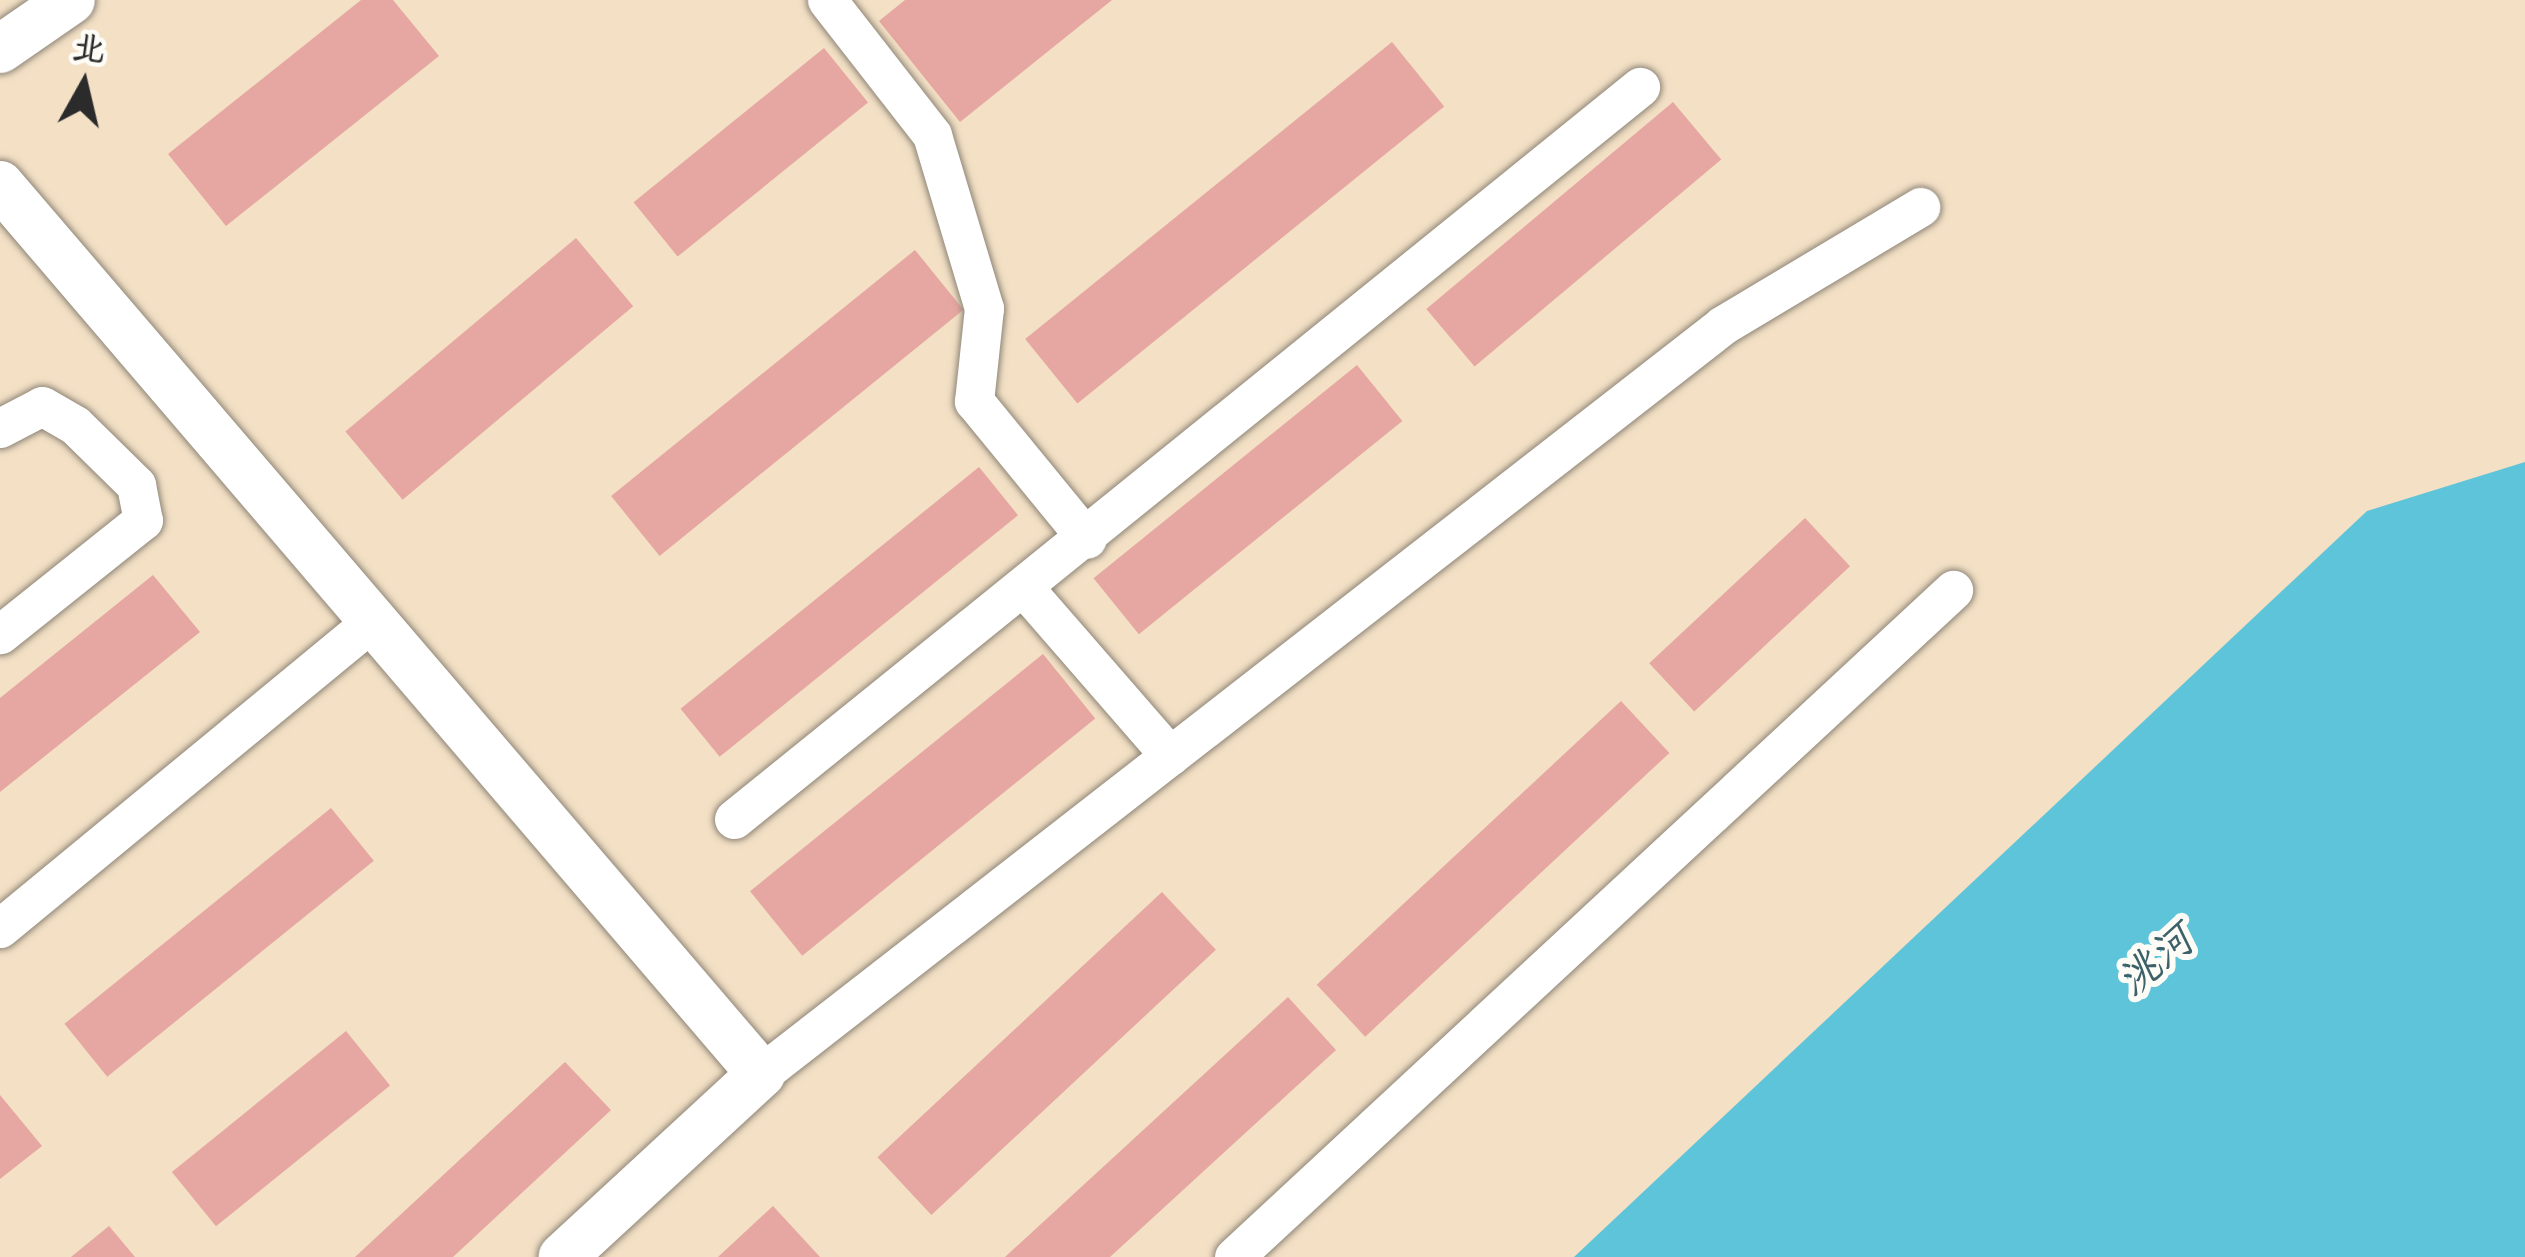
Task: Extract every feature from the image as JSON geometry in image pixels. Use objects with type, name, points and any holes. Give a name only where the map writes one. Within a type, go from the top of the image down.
[{"type":"street","points":[[0,50],[71,0]]},
{"type":"street","points":[[827,0],[932,135],[984,308],[974,401],[1087,539]]},
{"type":"street","points":[[734,819],[1087,539],[1640,87]]},
{"type":"street","points":[[0,185],[761,1074]]},
{"type":"street","points":[[563,1257],[761,1074],[1723,325],[1920,207]]},
{"type":"street","points":[[0,428],[42,406],[75,425],[136,484],[142,520],[0,634]]},
{"type":"street","points":[[1025,589],[1170,756]]},
{"type":"street","points":[[1234,1257],[1953,590]]},
{"type":"street","points":[[0,928],[373,620]]},
{"type":"water","name":"洮河","points":[[2525,462],[2525,1257],[1574,1257],[2367,511]]},
{"type":"building","points":[[361,0],[393,0],[439,56],[226,226],[168,154]]},
{"type":"building","points":[[905,0],[1112,0],[960,122],[879,21]]},
{"type":"building","points":[[1392,42],[1444,107],[1077,404],[1025,339]]},
{"type":"building","points":[[824,48],[868,102],[678,257],[634,202]]},
{"type":"building","points":[[1673,102],[1721,159],[1475,366],[1426,309]]},
{"type":"building","points":[[576,238],[633,306],[403,500],[345,431]]},
{"type":"building","points":[[915,250],[963,310],[660,556],[611,496]]},
{"type":"building","points":[[1357,365],[1402,421],[1139,634],[1094,578]]},
{"type":"building","points":[[979,467],[1018,515],[720,757],[681,709]]},
{"type":"building","points":[[1805,518],[1850,566],[1694,712],[1649,663]]},
{"type":"building","points":[[153,575],[200,632],[0,792],[0,698]]},
{"type":"building","points":[[1043,654],[1095,719],[802,956],[750,891]]},
{"type":"building","points":[[1621,701],[1669,753],[1365,1037],[1317,985]]},
{"type":"building","points":[[331,808],[374,861],[107,1077],[64,1024]]},
{"type":"building","points":[[1162,892],[1216,950],[931,1215],[878,1157]]},
{"type":"building","points":[[1288,997],[1336,1050],[1110,1257],[1005,1257]]},
{"type":"building","points":[[346,1031],[390,1085],[216,1226],[172,1172]]},
{"type":"building","points":[[565,1062],[611,1110],[453,1257],[355,1257]]},
{"type":"building","points":[[0,1095],[42,1146],[0,1179]]},
{"type":"building","points":[[773,1206],[820,1257],[718,1257]]},
{"type":"building","points":[[109,1226],[135,1257],[71,1257]]}]
